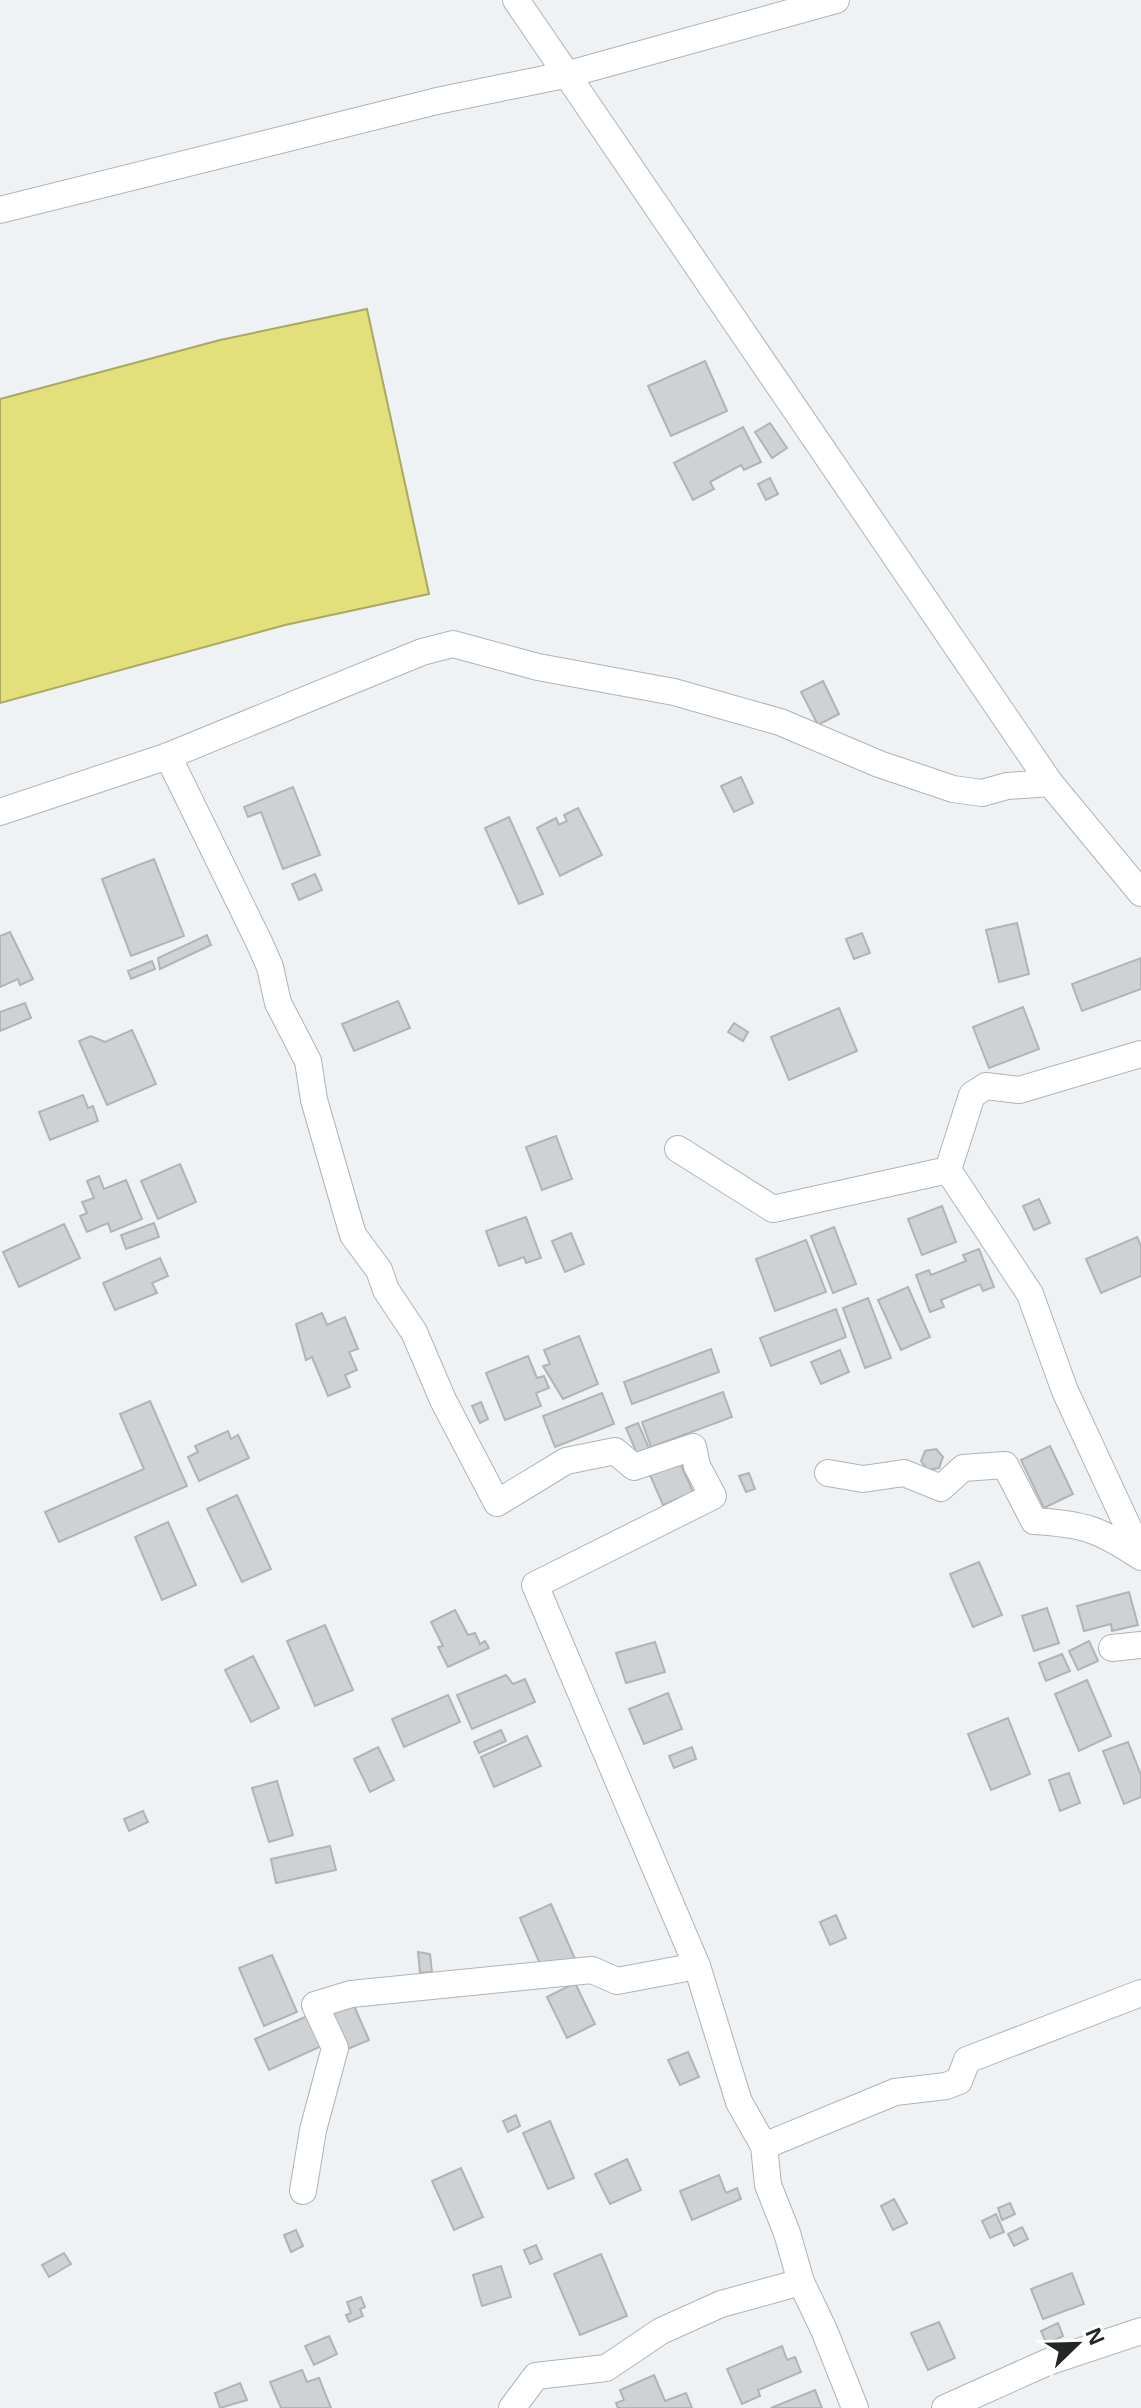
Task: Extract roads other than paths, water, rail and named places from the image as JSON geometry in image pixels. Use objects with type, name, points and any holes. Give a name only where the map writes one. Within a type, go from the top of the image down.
[{"type":"street","points":[[516,0],[1050,783],[1141,893]]},
{"type":"street","points":[[0,210],[437,101],[569,74],[836,0]]},
{"type":"street","points":[[0,812],[168,756],[422,652],[453,644],[538,667],[674,692],[765,718],[953,789],[982,793],[1007,786],[1050,783]]},
{"type":"street","points":[[168,756],[259,942],[270,967],[278,1003],[308,1061],[314,1100],[353,1235],[379,1270],[386,1290],[414,1332],[443,1400],[497,1503],[566,1461],[615,1451],[634,1467],[693,1447],[697,1466],[713,1496],[535,1585],[697,1966],[739,2102],[764,2146],[768,2185],[787,2233],[801,2282],[855,2408]]},
{"type":"street","points":[[948,1170],[972,1095],[986,1086],[1019,1090],[1141,1054]]},
{"type":"street","points":[[678,1149],[773,1209],[948,1170]]},
{"type":"street","points":[[948,1170],[1030,1294],[1065,1391],[1141,1556]]},
{"type":"street","points":[[828,1473],[863,1479],[904,1473],[941,1488],[963,1468],[1005,1465],[1034,1521],[1070,1523],[1101,1531],[1141,1556]]},
{"type":"street","points":[[1112,1648],[1141,1645]]},
{"type":"street","points":[[303,2191],[313,2130],[335,2048],[315,2005],[351,1994],[592,1970],[617,1981],[697,1966]]},
{"type":"street","points":[[764,2146],[895,2092],[946,2086],[959,2081],[967,2060],[991,2048],[1141,1993]]},
{"type":"street","points":[[512,2408],[536,2376],[606,2368],[661,2331],[721,2304],[801,2282]]},
{"type":"street","points":[[945,2408],[1048,2362],[1068,2359],[1141,2331]]}]
